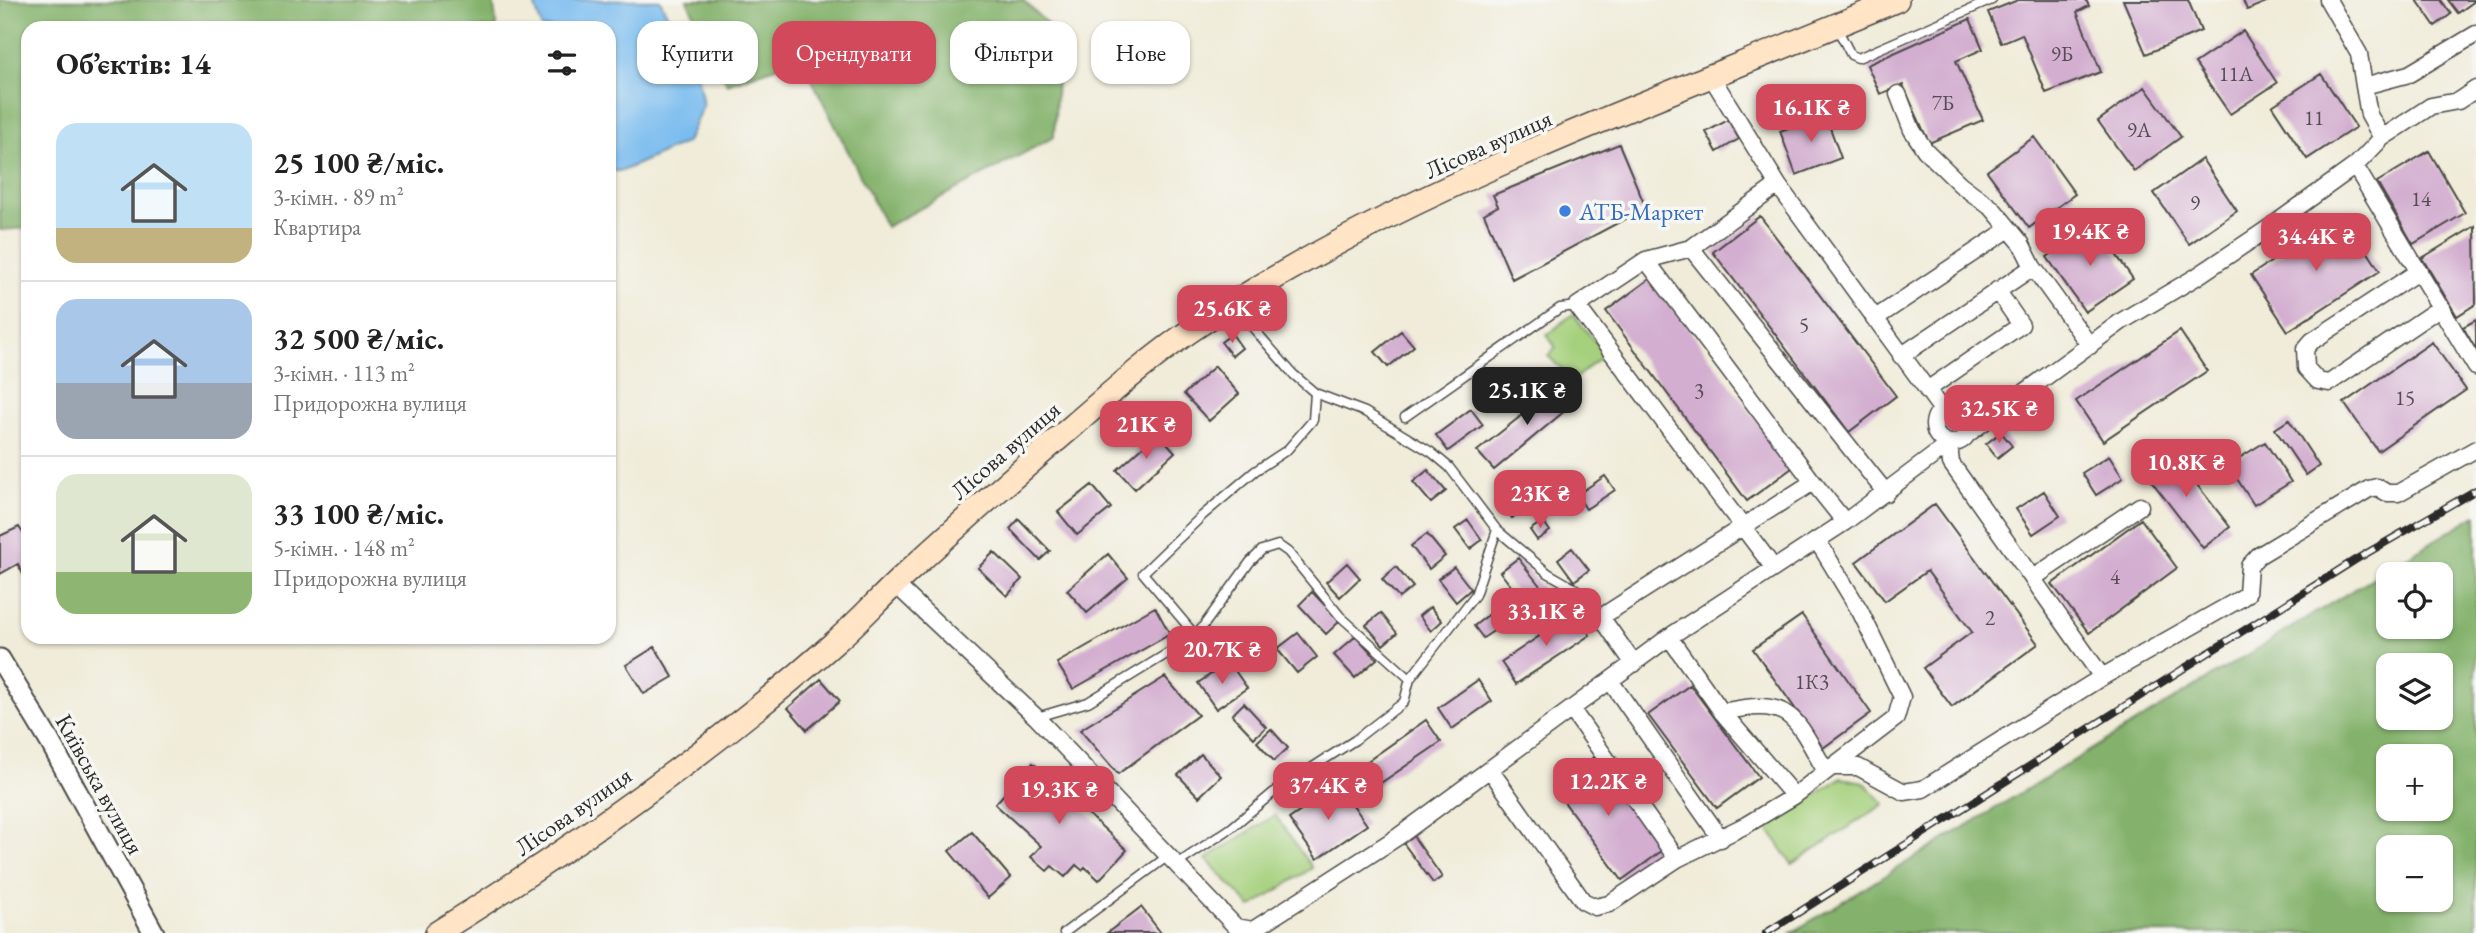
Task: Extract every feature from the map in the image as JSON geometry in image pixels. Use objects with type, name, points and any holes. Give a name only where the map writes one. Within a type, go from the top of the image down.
[{"type":"main road","name":"Лісова вулиця","points":[[437,933],[551,859],[673,774],[836,642],[895,584],[1136,372],[1232,304],[1303,261],[1443,192],[1711,76],[1897,0]]},
{"type":"street","points":[[2328,0],[2359,54],[2369,115],[2382,138]]},
{"type":"street","points":[[2364,86],[2409,74],[2476,34]]},
{"type":"street","points":[[1711,76],[1778,184],[1942,410]]},
{"type":"street","points":[[895,584],[1036,717],[1236,927],[1246,930],[1259,929],[1491,771],[1669,637],[1845,522],[1949,443],[1960,441],[2122,321],[2196,277],[2355,166],[2382,138],[2431,106],[2458,101],[2476,89]]},
{"type":"street","points":[[1898,94],[1912,130],[1924,150],[1960,184],[1993,209],[2010,229],[2033,267],[2090,346]]},
{"type":"street","points":[[2355,166],[2476,367]]},
{"type":"street","points":[[1773,567],[1577,306],[1646,260],[1691,248],[1778,184]]},
{"type":"street","points":[[1874,319],[2010,229]]},
{"type":"street","points":[[1691,248],[1886,493]]},
{"type":"street","points":[[1646,260],[1845,522]]},
{"type":"street","points":[[1901,356],[2033,267]]},
{"type":"street","points":[[2419,271],[2312,341],[2305,349],[2306,368],[2318,381],[2329,383],[2441,307]]},
{"type":"street","points":[[1927,390],[2021,325],[1997,290]]},
{"type":"street","points":[[1949,443],[1938,438],[1933,427],[1936,416],[1942,410],[1951,407],[1962,411],[1969,420],[1969,433]]},
{"type":"street","points":[[1949,443],[1951,463],[2102,677]]},
{"type":"street","points":[[1828,769],[1858,767],[1904,792],[1923,789],[2102,677],[2240,599],[2247,594],[2249,566],[2258,556],[2369,489],[2377,487],[2391,495],[2399,493],[2476,449]]},
{"type":"street","points":[[1634,664],[1601,617],[1813,482]]},
{"type":"street","points":[[2033,578],[2140,506]]},
{"type":"street","points":[[1491,771],[1583,901],[1595,907],[1609,904],[1677,859],[1721,839],[1794,796],[1896,718],[1902,697],[1860,611],[1817,540]]},
{"type":"street","points":[[1669,637],[1722,712],[1794,796]]},
{"type":"street","name":"Київська вулиця","points":[[0,659],[50,742],[154,933]]},
{"type":"street","points":[[1611,682],[1721,839]]},
{"type":"street","points":[[1722,712],[1770,706],[1786,711],[1800,726],[1828,769]]},
{"type":"street","points":[[1572,710],[1677,859]]},
{"type":"lane","points":[[1836,26],[1851,55],[1858,58],[1992,0]]},
{"type":"lane","points":[[1232,304],[1314,393],[1365,412],[1431,452],[1448,467],[1497,530],[1548,573],[1581,592],[1594,608]]},
{"type":"lane","points":[[1405,417],[1560,308],[1577,306]]},
{"type":"lane","points":[[1196,636],[1143,573],[1203,515],[1255,471],[1287,450],[1313,420],[1314,393]]},
{"type":"lane","points":[[1064,933],[1172,860],[1231,828],[1274,792],[1355,740],[1405,702],[1410,679],[1475,595],[1497,530]]},
{"type":"lane","points":[[1036,717],[1088,702],[1196,636],[1250,562],[1262,550],[1278,545],[1288,552],[1340,616],[1410,679]]},
{"type":"green space","points":[[0,0],[493,0],[496,21],[21,21],[21,228],[0,230]]},
{"type":"green space","points":[[687,0],[1023,0],[1044,21],[950,21],[950,84],[1057,84],[1054,137],[886,227],[814,84],[936,84],[936,21],[772,21],[772,68],[758,73],[758,21],[697,21]]},
{"type":"green space","points":[[1573,314],[1605,354],[1573,380],[1548,356],[1556,348],[1547,335]]},
{"type":"green space","points":[[2476,515],[2476,933],[1791,933],[2376,576],[2376,639],[2453,639],[2453,562],[2399,562]]},
{"type":"green space","points":[[1841,778],[1864,782],[1884,804],[1792,864],[1767,827]]},
{"type":"green space","points":[[1275,815],[1312,868],[1251,907],[1206,859]]},
{"type":"water","points":[[533,0],[660,0],[670,21],[637,21],[637,84],[699,84],[703,105],[687,142],[622,171],[616,171],[616,21],[540,21]]},
{"type":"building","points":[[2018,0],[2086,0],[2089,6],[2077,12],[2101,72],[2046,93],[2022,34],[2001,43],[1988,12]]},
{"type":"building","points":[[2123,0],[2188,0],[2201,31],[2146,54]]},
{"type":"building","points":[[2243,0],[2271,0],[2247,10]]},
{"type":"building","points":[[2417,0],[2441,0],[2451,14],[2435,26]]},
{"type":"building","points":[[2448,0],[2476,0],[2458,13]]},
{"type":"building","points":[[1970,19],[1983,49],[1956,61],[1983,120],[1929,143],[1903,85],[1880,94],[1867,65]]},
{"type":"building","points":[[2243,31],[2277,83],[2230,114],[2195,63]]},
{"type":"building","points":[[2321,74],[2356,127],[2307,159],[2272,106]]},
{"type":"building","points":[[2145,87],[2181,137],[2134,171],[2098,121]]},
{"type":"building","points":[[1825,114],[1841,158],[1796,175],[1780,131]]},
{"type":"building","points":[[1728,120],[1739,139],[1717,152],[1706,132]]},
{"type":"building","points":[[2034,137],[2075,194],[2029,228],[1987,171]]},
{"type":"building","name":"АТБ-Маркет","points":[[1619,144],[1646,208],[1512,279],[1484,214],[1498,206],[1493,195]]},
{"type":"building","points":[[2429,151],[2465,213],[2413,244],[2377,182]]},
{"type":"building","points":[[2202,159],[2237,211],[2189,244],[2154,193]]},
{"type":"building","points":[[2343,214],[2380,271],[2288,331],[2251,275]]},
{"type":"building","points":[[1760,216],[1896,396],[1849,432],[1713,252]]},
{"type":"building","points":[[2095,224],[2133,279],[2085,312],[2047,257]]},
{"type":"building","points":[[2475,226],[2476,304],[2457,316],[2422,258]]},
{"type":"building","points":[[1651,278],[1792,468],[1747,501],[1606,311]]},
{"type":"building","points":[[2476,320],[2476,350],[2463,327]]},
{"type":"building","points":[[1401,331],[1414,346],[1388,367],[1375,352]]},
{"type":"building","points":[[2180,331],[2207,371],[2103,441],[2076,401]]},
{"type":"building","points":[[1232,334],[1242,348],[1232,356],[1221,342]]},
{"type":"building","points":[[2432,342],[2466,390],[2378,451],[2344,403]]},
{"type":"building","points":[[1215,366],[1239,394],[1209,421],[1184,394]]},
{"type":"building","points":[[1561,384],[1579,399],[1494,470],[1477,451]]},
{"type":"building","points":[[1471,409],[1483,425],[1448,451],[1436,435]]},
{"type":"building","points":[[2289,420],[2319,466],[2306,475],[2275,429]]},
{"type":"building","points":[[2001,432],[2012,446],[1997,458],[1986,444]]},
{"type":"building","points":[[1158,433],[1175,452],[1135,489],[1117,470]]},
{"type":"building","points":[[2265,442],[2291,482],[2254,505],[2228,465]]},
{"type":"building","points":[[2169,449],[2230,527],[2203,548],[2143,470]]},
{"type":"building","points":[[2109,456],[2123,478],[2096,495],[2082,473]]},
{"type":"building","points":[[1428,470],[1446,491],[1431,503],[1413,482]]},
{"type":"building","points":[[1605,476],[1615,490],[1586,509],[1577,495]]},
{"type":"building","points":[[1520,479],[1536,499],[1512,518],[1496,498]]},
{"type":"building","points":[[1092,485],[1111,508],[1077,535],[1058,512]]},
{"type":"building","points":[[2044,491],[2060,516],[2033,534],[2016,509]]},
{"type":"building","points":[[1935,504],[2038,644],[1952,707],[1923,668],[1972,632],[1927,571],[1885,601],[1856,562]]},
{"type":"building","points":[[1019,519],[1050,551],[1040,560],[1010,529]]},
{"type":"building","points":[[2141,519],[2177,568],[2089,633],[2052,584]]},
{"type":"building","points":[[1468,520],[1482,540],[1470,549],[1455,529]]},
{"type":"building","points":[[1543,521],[1550,531],[1537,540],[1530,530]]},
{"type":"building","points":[[19,527],[21,530],[21,570],[18,564],[0,574],[0,536]]},
{"type":"building","points":[[1427,534],[1445,556],[1429,569],[1411,546]]},
{"type":"building","points":[[1572,548],[1589,570],[1574,581],[1558,559]]},
{"type":"building","points":[[994,552],[1022,579],[1007,596],[978,568]]},
{"type":"building","points":[[1108,554],[1128,578],[1087,613],[1067,590]]},
{"type":"building","points":[[1518,558],[1544,591],[1526,605],[1500,572]]},
{"type":"building","points":[[1347,563],[1360,578],[1340,597],[1326,582]]},
{"type":"building","points":[[1396,567],[1413,587],[1399,598],[1382,579]]},
{"type":"building","points":[[1454,567],[1471,589],[1456,602],[1438,579]]},
{"type":"building","points":[[1312,592],[1340,621],[1326,634],[1299,605]]},
{"type":"building","points":[[1155,607],[1170,634],[1073,689],[1057,663]]},
{"type":"building","points":[[1430,607],[1442,621],[1431,631],[1419,616]]},
{"type":"building","points":[[1575,612],[1590,635],[1516,684],[1501,662]]},
{"type":"building","points":[[1381,613],[1397,633],[1383,645],[1366,625]]},
{"type":"building","points":[[1488,615],[1498,628],[1483,638],[1474,626]]},
{"type":"building","points":[[1802,615],[1871,713],[1823,748],[1753,649]]},
{"type":"building","points":[[1298,633],[1317,657],[1297,673],[1277,649]]},
{"type":"building","points":[[1356,636],[1377,659],[1355,678],[1334,655]]},
{"type":"building","points":[[655,647],[673,677],[644,694],[626,665]]},
{"type":"building","points":[[1229,662],[1247,688],[1216,709],[1198,683]]},
{"type":"building","points":[[1165,677],[1198,715],[1118,774],[1080,730]]},
{"type":"building","points":[[821,679],[840,701],[807,730],[788,708]]},
{"type":"building","points":[[1478,680],[1492,701],[1452,729],[1438,708]]},
{"type":"building","points":[[1690,685],[1759,777],[1717,808],[1648,715]]},
{"type":"building","points":[[1244,703],[1266,727],[1254,738],[1232,715]]},
{"type":"building","points":[[1426,720],[1441,742],[1369,791],[1355,770]]},
{"type":"building","points":[[1271,729],[1288,748],[1274,761],[1257,742]]},
{"type":"building","points":[[1201,754],[1221,776],[1199,797],[1178,775]]},
{"type":"building","points":[[1594,757],[1663,850],[1622,880],[1553,787]]},
{"type":"building","points":[[1033,763],[1127,850],[1099,880],[1085,867],[1082,870],[1076,865],[1065,877],[1052,866],[1047,871],[1031,857],[1041,846],[995,804]]},
{"type":"building","points":[[1339,785],[1367,825],[1317,859],[1289,819]]},
{"type":"building","points":[[972,832],[1011,878],[988,898],[949,851]]},
{"type":"building","points":[[1411,833],[1442,877],[1433,883],[1401,840]]},
{"type":"building","points":[[1141,907],[1161,933],[1107,933]]},
{"type":"railway","points":[[1766,933],[2355,560],[2476,490]]},
{"type":"place","name":"АТБ-Маркет","points":[[1565,211]]}]
